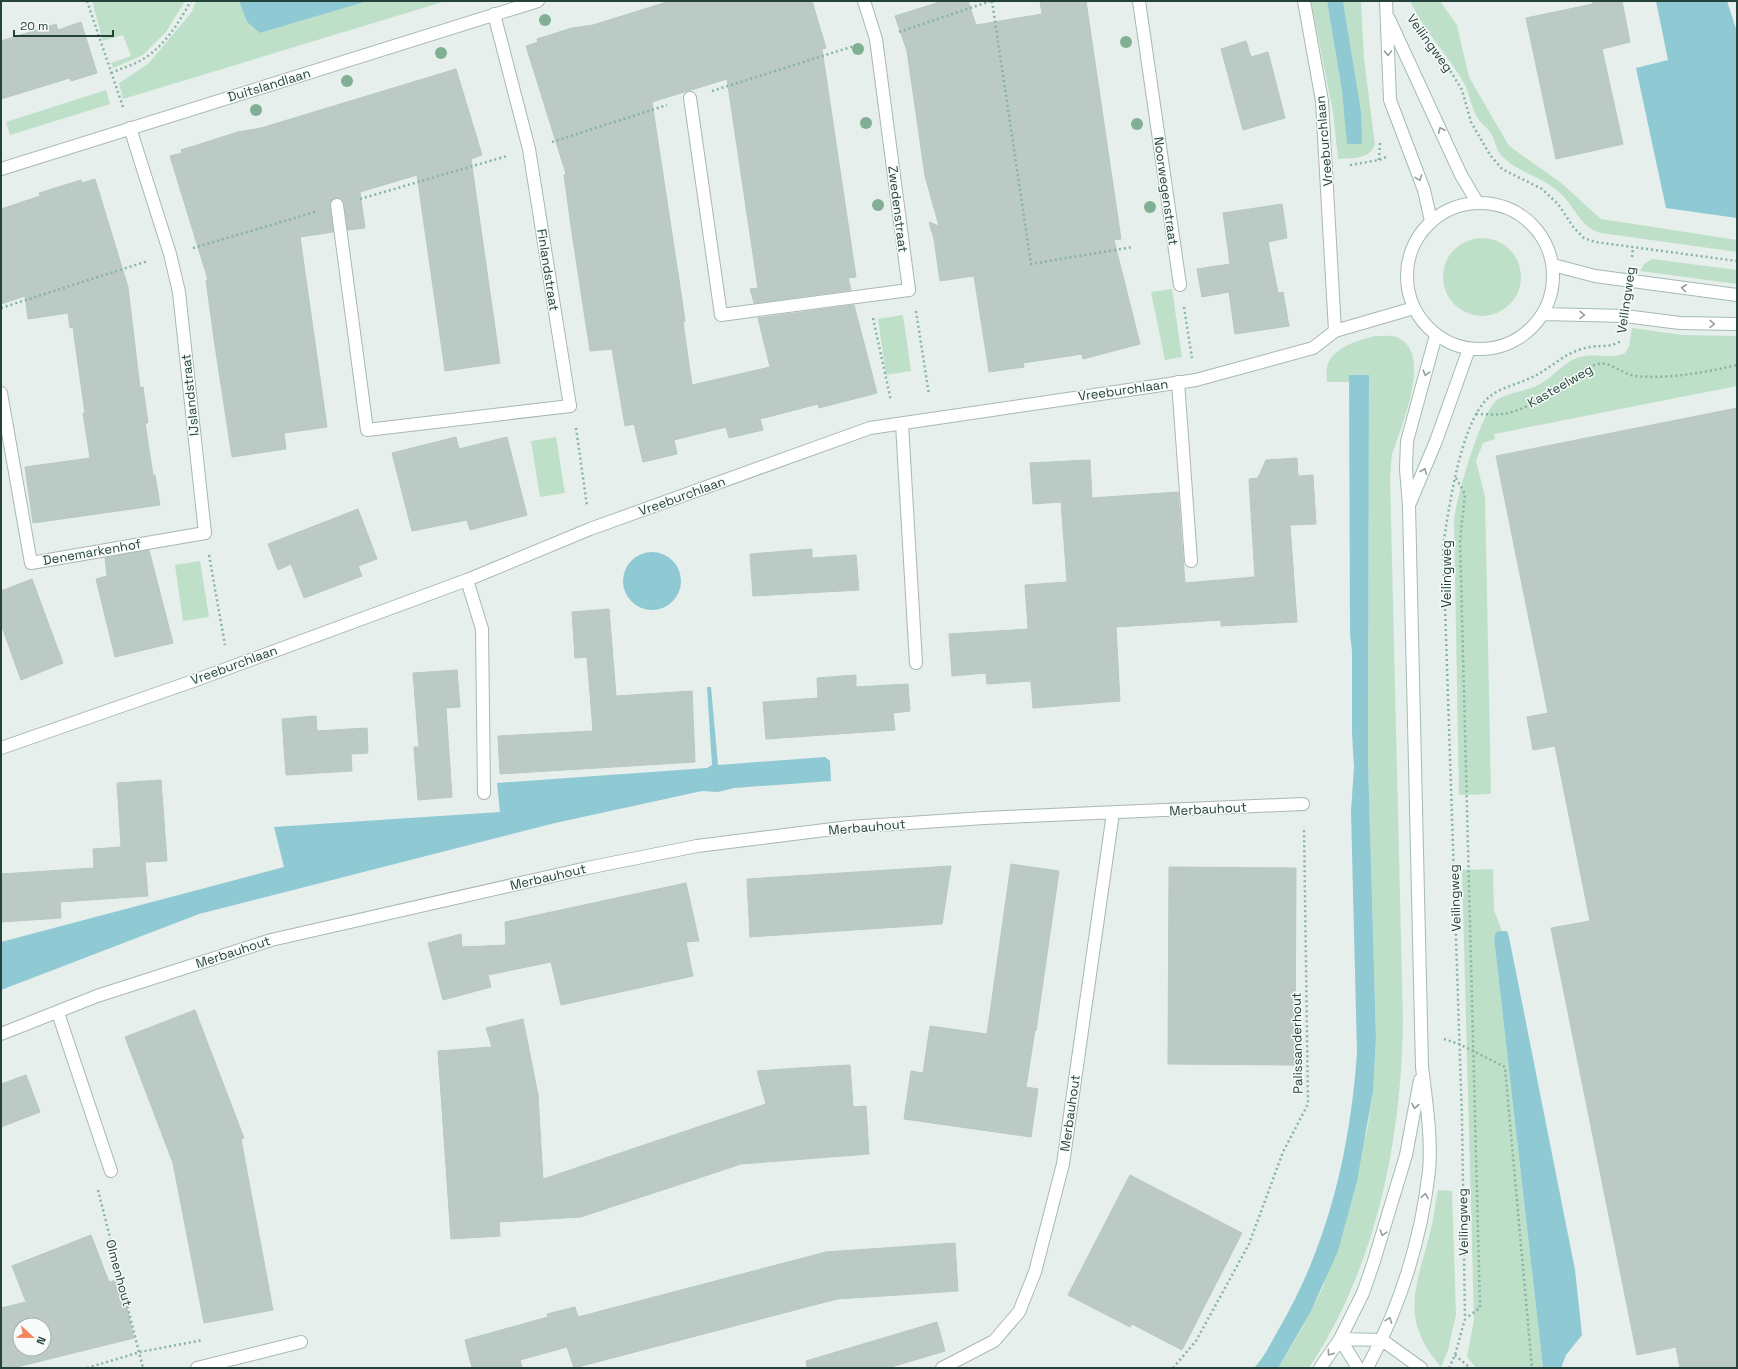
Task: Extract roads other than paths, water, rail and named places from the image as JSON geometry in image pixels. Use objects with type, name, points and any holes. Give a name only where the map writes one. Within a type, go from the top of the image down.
[{"type":"street","name":"Duitslandlaan","points":[[1,169],[538,1]]},
{"type":"street","name":"Zwedenstraat","points":[[690,98],[720,315],[909,290],[876,39],[864,1]]},
{"type":"street","name":"Noorwegenstraat","points":[[1139,1],[1180,285]]},
{"type":"street","name":"Vreeburchlaan","points":[[1304,1],[1322,102],[1327,168],[1335,331]]},
{"type":"street","name":"Veilingweg","points":[[1386,1],[1390,100],[1424,190],[1431,221]]},
{"type":"street","name":"Finlandstraat","points":[[337,205],[367,430],[570,406],[529,149],[494,14]]},
{"type":"street","name":"Veilingweg","points":[[1387,14],[1461,175],[1477,202]]},
{"type":"street","name":"IJslandstraat","points":[[130,128],[170,254],[179,292],[205,533]]},
{"type":"street","points":[[1477,202],[1504,206],[1527,219],[1537,229],[1544,240],[1553,265],[1552,291],[1543,314],[1527,333],[1511,343],[1493,348],[1469,349],[1446,341],[1427,327],[1414,308],[1407,282],[1410,255],[1422,231],[1431,221],[1452,208],[1477,202]]},
{"type":"street","points":[[1553,265],[1595,276],[1737,295]]},
{"type":"street","name":"Vreeburchlaan","points":[[1,748],[228,668],[467,580],[590,529],[870,428],[1196,380],[1313,348],[1335,331],[1414,308]]},
{"type":"street","points":[[1543,314],[1625,316],[1680,323],[1737,324]]},
{"type":"street","points":[[1367,1368],[1382,1340],[1416,1247],[1429,1170],[1428,1116],[1422,1068],[1409,506],[1406,469],[1407,441],[1436,335]]},
{"type":"street","points":[[1409,506],[1433,448],[1469,349]]},
{"type":"street","points":[[1178,382],[1191,561]]},
{"type":"street","name":"Denemarkenhof","points":[[1,393],[30,562],[205,533]]},
{"type":"street","points":[[899,424],[916,663]]},
{"type":"street","points":[[467,580],[482,629],[484,793]]},
{"type":"street","name":"Merbauhout","points":[[1,1034],[58,1013],[97,996],[271,940],[580,870],[698,846],[849,827],[984,818],[1303,804]]},
{"type":"street","name":"Merbauhout","points":[[942,1368],[994,1341],[1019,1312],[1035,1272],[1063,1164],[1113,813]]},
{"type":"street","points":[[58,1013],[111,1171]]},
{"type":"street","points":[[1320,1368],[1340,1339],[1363,1293],[1374,1261],[1406,1155],[1422,1068]]},
{"type":"street","points":[[1340,1339],[1382,1340],[1421,1368]]},
{"type":"street","points":[[1340,1339],[1358,1368]]},
{"type":"street","points":[[197,1368],[301,1342]]},
{"type":"water","points":[[239,1],[368,1],[260,33],[247,22]]},
{"type":"water","points":[[1327,1],[1343,1],[1361,112],[1362,144],[1347,144],[1342,91]]},
{"type":"water","points":[[1656,1],[1727,1],[1737,32],[1737,218],[1666,208],[1636,68],[1668,60]]},
{"type":"water","points":[[1349,375],[1369,375],[1368,760],[1376,1038],[1373,1092],[1357,1181],[1338,1251],[1310,1313],[1278,1368],[1254,1368],[1262,1359],[1297,1295],[1312,1262],[1324,1229],[1342,1160],[1354,1089],[1357,1053],[1351,811],[1354,767],[1352,733],[1352,651],[1350,634]]},
{"type":"water","points":[[646,552],[658,552],[668,556],[677,565],[681,575],[681,587],[673,602],[658,610],[646,610],[636,606],[627,597],[623,587],[623,575],[627,565],[636,556]]},
{"type":"water","points":[[707,687],[711,687],[718,765],[825,757],[830,761],[831,781],[734,788],[718,792],[702,791],[555,823],[199,914],[1,990],[1,942],[284,867],[274,827],[500,812],[497,783],[707,768],[712,765]]},
{"type":"water","points":[[1507,931],[1509,937],[1575,1270],[1582,1335],[1566,1355],[1561,1368],[1543,1368],[1494,938],[1496,932]]}]
